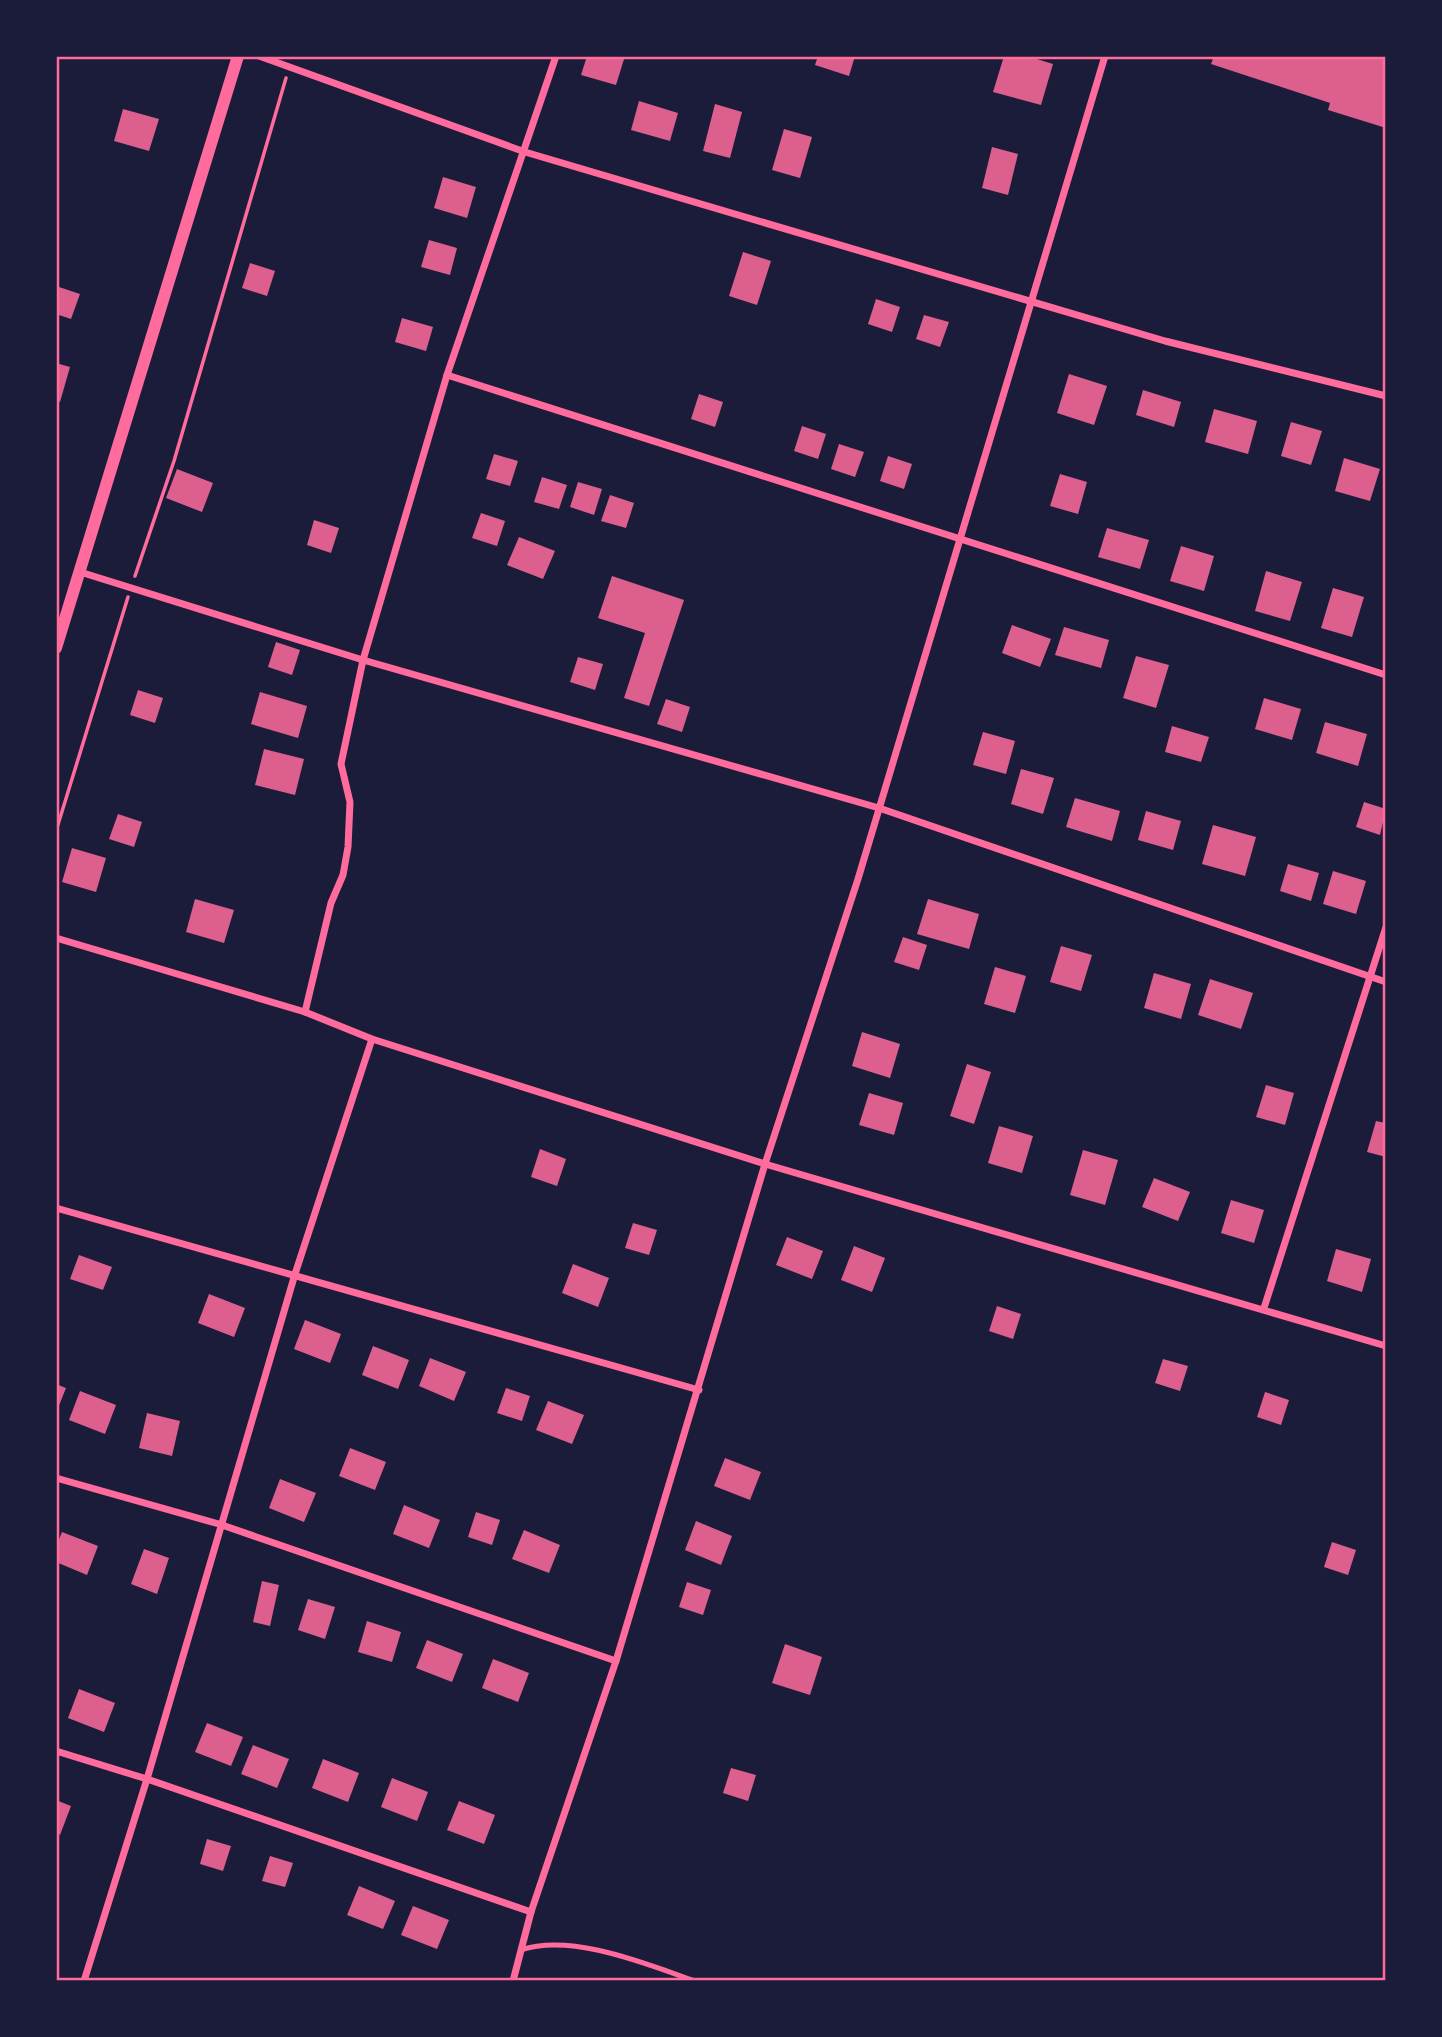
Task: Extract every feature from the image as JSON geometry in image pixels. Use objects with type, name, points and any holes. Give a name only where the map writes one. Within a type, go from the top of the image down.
[{"type":"street","points":[[56,648],[237,56]]},
{"type":"street","points":[[259,56],[525,152],[1034,300],[1164,341],[1386,396]]},
{"type":"street","points":[[305,1012],[331,903],[343,875],[348,847],[350,802],[341,764],[363,660],[447,374],[556,56]]},
{"type":"street","points":[[513,1981],[531,1912],[616,1661],[765,1164],[879,808],[910,698],[1034,300],[1105,56]]},
{"type":"street","points":[[447,374],[1386,675]]},
{"type":"street","points":[[80,572],[363,660],[879,808],[1386,982]]},
{"type":"street","points":[[1264,1308],[1386,927]]},
{"type":"street","points":[[56,938],[305,1012],[372,1040],[765,1164],[1264,1308],[1386,1346]]},
{"type":"street","points":[[84,1981],[147,1779],[219,1524],[295,1274],[372,1040]]},
{"type":"street","points":[[56,1208],[699,1390]]},
{"type":"street","points":[[56,1478],[219,1524],[616,1661]]},
{"type":"street","points":[[56,1751],[147,1779],[531,1912]]},
{"type":"lane","points":[[521,1950],[536,1945],[609,1951],[695,1981]]},
{"type":"path","points":[[56,831],[131,588],[174,461],[289,67]]},
{"type":"building","points":[[587,56],[625,56],[616,85],[581,75]]},
{"type":"building","points":[[818,56],[855,56],[849,76],[815,65]]},
{"type":"building","points":[[1004,56],[1027,56],[1053,64],[1041,105],[993,92]]},
{"type":"building","points":[[1214,56],[1386,56],[1386,128],[1328,110],[1330,103],[1211,64]]},
{"type":"building","points":[[639,101],[678,113],[670,141],[631,130]]},
{"type":"building","points":[[715,104],[742,112],[730,158],[703,151]]},
{"type":"building","points":[[123,109],[159,119],[149,151],[114,141]]},
{"type":"building","points":[[784,129],[812,137],[800,178],[772,170]]},
{"type":"building","points":[[992,147],[1018,154],[1008,195],[982,188]]},
{"type":"building","points":[[443,177],[476,187],[467,218],[434,208]]},
{"type":"building","points":[[429,240],[457,248],[450,275],[421,267]]},
{"type":"building","points":[[743,252],[771,261],[757,305],[729,296]]},
{"type":"building","points":[[250,263],[275,271],[267,296],[242,288]]},
{"type":"building","points":[[56,286],[80,294],[71,319],[56,314]]},
{"type":"building","points":[[876,299],[900,307],[892,332],[868,324]]},
{"type":"building","points":[[924,315],[949,322],[940,347],[916,339]]},
{"type":"building","points":[[402,318],[433,327],[426,351],[395,342]]},
{"type":"building","points":[[56,363],[70,367],[60,402],[56,401]]},
{"type":"building","points":[[1069,374],[1107,386],[1094,425],[1057,413]]},
{"type":"building","points":[[1143,390],[1181,402],[1174,427],[1136,415]]},
{"type":"building","points":[[699,394],[723,402],[715,427],[691,419]]},
{"type":"building","points":[[1214,409],[1257,421],[1248,454],[1205,442]]},
{"type":"building","points":[[1291,422],[1322,431],[1311,465],[1281,456]]},
{"type":"building","points":[[802,426],[826,434],[818,459],[794,451]]},
{"type":"building","points":[[839,444],[864,452],[855,477],[831,469]]},
{"type":"building","points":[[494,454],[518,461],[510,486],[486,479]]},
{"type":"building","points":[[888,456],[912,464],[904,489],[880,481]]},
{"type":"building","points":[[1344,458],[1380,469],[1370,501],[1335,491]]},
{"type":"building","points":[[177,469],[213,483],[202,512],[166,498]]},
{"type":"building","points":[[1060,474],[1087,482],[1078,514],[1050,506]]},
{"type":"building","points":[[542,477],[567,485],[559,509],[534,502]]},
{"type":"building","points":[[578,482],[602,489],[594,515],[570,507]]},
{"type":"building","points":[[610,495],[634,503],[626,528],[601,521]]},
{"type":"building","points":[[481,513],[505,521],[497,546],[472,538]]},
{"type":"building","points":[[314,520],[339,528],[331,553],[307,545]]},
{"type":"building","points":[[1107,528],[1149,540],[1140,569],[1098,557]]},
{"type":"building","points":[[519,537],[555,551],[543,579],[507,565]]},
{"type":"building","points":[[1181,546],[1214,556],[1204,591],[1170,581]]},
{"type":"building","points":[[1266,571],[1302,582],[1290,621],[1255,611]]},
{"type":"building","points":[[612,576],[684,600],[649,706],[624,698],[645,633],[598,618]]},
{"type":"building","points":[[1333,588],[1364,597],[1352,637],[1321,628]]},
{"type":"building","points":[[1012,625],[1051,639],[1040,667],[1002,653]]},
{"type":"building","points":[[1064,627],[1109,640],[1101,668],[1055,655]]},
{"type":"building","points":[[276,642],[300,650],[292,675],[268,667]]},
{"type":"building","points":[[1136,656],[1169,665],[1156,708],[1123,698]]},
{"type":"building","points":[[578,657],[603,664],[595,690],[570,682]]},
{"type":"building","points":[[138,690],[163,698],[155,723],[130,715]]},
{"type":"building","points":[[260,692],[307,706],[298,738],[251,724]]},
{"type":"building","points":[[1264,698],[1301,709],[1292,740],[1255,729]]},
{"type":"building","points":[[666,699],[690,707],[682,732],[657,724]]},
{"type":"building","points":[[1325,722],[1367,734],[1358,766],[1316,753]]},
{"type":"building","points":[[1172,726],[1209,737],[1201,762],[1165,752]]},
{"type":"building","points":[[983,732],[1015,741],[1006,774],[973,765]]},
{"type":"building","points":[[264,749],[304,759],[295,795],[255,785]]},
{"type":"building","points":[[1021,769],[1054,778],[1043,814],[1011,804]]},
{"type":"building","points":[[1075,798],[1120,811],[1112,841],[1066,827]]},
{"type":"building","points":[[1364,802],[1386,809],[1380,835],[1356,827]]},
{"type":"building","points":[[1146,811],[1181,821],[1173,850],[1138,840]]},
{"type":"building","points":[[118,814],[142,822],[134,847],[109,839]]},
{"type":"building","points":[[1213,825],[1256,837],[1245,876],[1202,864]]},
{"type":"building","points":[[72,848],[106,858],[96,892],[62,882]]},
{"type":"building","points":[[1288,864],[1319,873],[1311,901],[1280,891]]},
{"type":"building","points":[[1333,871],[1366,881],[1356,914],[1323,904]]},
{"type":"building","points":[[195,899],[234,910],[224,943],[186,932]]},
{"type":"building","points":[[928,899],[979,914],[969,949],[917,934]]},
{"type":"building","points":[[903,937],[927,945],[919,970],[894,962]]},
{"type":"building","points":[[1061,946],[1092,955],[1081,991],[1050,982]]},
{"type":"building","points":[[995,967],[1026,976],[1015,1013],[984,1004]]},
{"type":"building","points":[[1154,973],[1191,984],[1181,1019],[1144,1008]]},
{"type":"building","points":[[1210,979],[1253,993],[1241,1029],[1198,1015]]},
{"type":"building","points":[[862,1032],[900,1044],[890,1078],[852,1066]]},
{"type":"building","points":[[967,1064],[991,1072],[974,1124],[950,1116]]},
{"type":"building","points":[[1266,1085],[1294,1093],[1285,1125],[1256,1117]]},
{"type":"building","points":[[869,1093],[903,1103],[894,1135],[859,1125]]},
{"type":"building","points":[[1376,1121],[1386,1123],[1386,1157],[1367,1152]]},
{"type":"building","points":[[999,1126],[1033,1136],[1022,1173],[988,1163]]},
{"type":"building","points":[[540,1149],[566,1159],[557,1186],[531,1177]]},
{"type":"building","points":[[1083,1150],[1118,1160],[1105,1205],[1070,1195]]},
{"type":"building","points":[[1154,1178],[1190,1192],[1178,1221],[1142,1207]]},
{"type":"building","points":[[1231,1200],[1264,1210],[1254,1243],[1221,1233]]},
{"type":"building","points":[[633,1223],[657,1230],[649,1255],[625,1248]]},
{"type":"building","points":[[787,1237],[823,1251],[812,1279],[776,1265]]},
{"type":"building","points":[[854,1246],[885,1258],[872,1292],[841,1280]]},
{"type":"building","points":[[1336,1249],[1371,1259],[1362,1292],[1327,1281]]},
{"type":"building","points":[[79,1255],[112,1267],[103,1290],[70,1279]]},
{"type":"building","points":[[573,1264],[609,1278],[598,1307],[562,1293]]},
{"type":"building","points":[[209,1294],[245,1308],[234,1337],[198,1323]]},
{"type":"building","points":[[997,1306],[1021,1314],[1013,1339],[989,1331]]},
{"type":"building","points":[[305,1320],[341,1334],[330,1363],[294,1349]]},
{"type":"building","points":[[373,1346],[409,1360],[398,1389],[362,1375]]},
{"type":"building","points":[[430,1358],[466,1372],[454,1401],[419,1386]]},
{"type":"building","points":[[1163,1359],[1188,1366],[1180,1391],[1155,1383]]},
{"type":"building","points":[[56,1384],[66,1388],[56,1413]]},
{"type":"building","points":[[506,1388],[530,1396],[522,1421],[497,1413]]},
{"type":"building","points":[[80,1391],[116,1405],[105,1434],[69,1420]]},
{"type":"building","points":[[1265,1392],[1289,1400],[1281,1425],[1257,1417]]},
{"type":"building","points":[[548,1401],[584,1415],[572,1444],[536,1430]]},
{"type":"building","points":[[147,1413],[180,1421],[172,1456],[139,1448]]},
{"type":"building","points":[[350,1448],[386,1462],[375,1490],[339,1476]]},
{"type":"building","points":[[725,1458],[761,1472],[750,1500],[714,1486]]},
{"type":"building","points":[[280,1479],[316,1493],[304,1522],[269,1508]]},
{"type":"building","points":[[404,1505],[440,1520],[429,1548],[393,1534]]},
{"type":"building","points":[[476,1512],[500,1520],[492,1545],[468,1537]]},
{"type":"building","points":[[696,1521],[732,1536],[721,1565],[685,1550]]},
{"type":"building","points":[[524,1530],[560,1545],[549,1573],[512,1559]]},
{"type":"building","points":[[62,1532],[98,1546],[87,1575],[56,1562],[56,1547]]},
{"type":"building","points":[[1332,1542],[1356,1550],[1348,1575],[1324,1567]]},
{"type":"building","points":[[144,1549],[169,1558],[157,1594],[131,1584]]},
{"type":"building","points":[[262,1581],[279,1585],[270,1626],[253,1622]]},
{"type":"building","points":[[687,1582],[711,1590],[703,1615],[679,1607]]},
{"type":"building","points":[[308,1599],[335,1607],[325,1639],[298,1630]]},
{"type":"building","points":[[367,1621],[401,1632],[392,1662],[358,1652]]},
{"type":"building","points":[[427,1640],[463,1654],[452,1682],[416,1668]]},
{"type":"building","points":[[785,1644],[822,1657],[810,1695],[772,1683]]},
{"type":"building","points":[[493,1659],[529,1673],[518,1702],[482,1688]]},
{"type":"building","points":[[79,1689],[115,1703],[104,1732],[68,1718]]},
{"type":"building","points":[[207,1723],[243,1737],[231,1766],[195,1752]]},
{"type":"building","points":[[253,1745],[289,1759],[277,1788],[241,1774]]},
{"type":"building","points":[[323,1759],[359,1773],[348,1802],[312,1788]]},
{"type":"building","points":[[731,1768],[756,1775],[748,1801],[723,1793]]},
{"type":"building","points":[[392,1778],[428,1792],[417,1821],[381,1807]]},
{"type":"building","points":[[56,1800],[71,1806],[60,1835],[56,1833]]},
{"type":"building","points":[[459,1801],[495,1815],[484,1844],[447,1830]]},
{"type":"building","points":[[207,1839],[231,1846],[223,1871],[200,1864]]},
{"type":"building","points":[[270,1856],[293,1863],[285,1887],[262,1881]]},
{"type":"building","points":[[359,1886],[395,1901],[383,1929],[347,1915]]},
{"type":"building","points":[[413,1906],[449,1920],[437,1949],[401,1935]]}]
